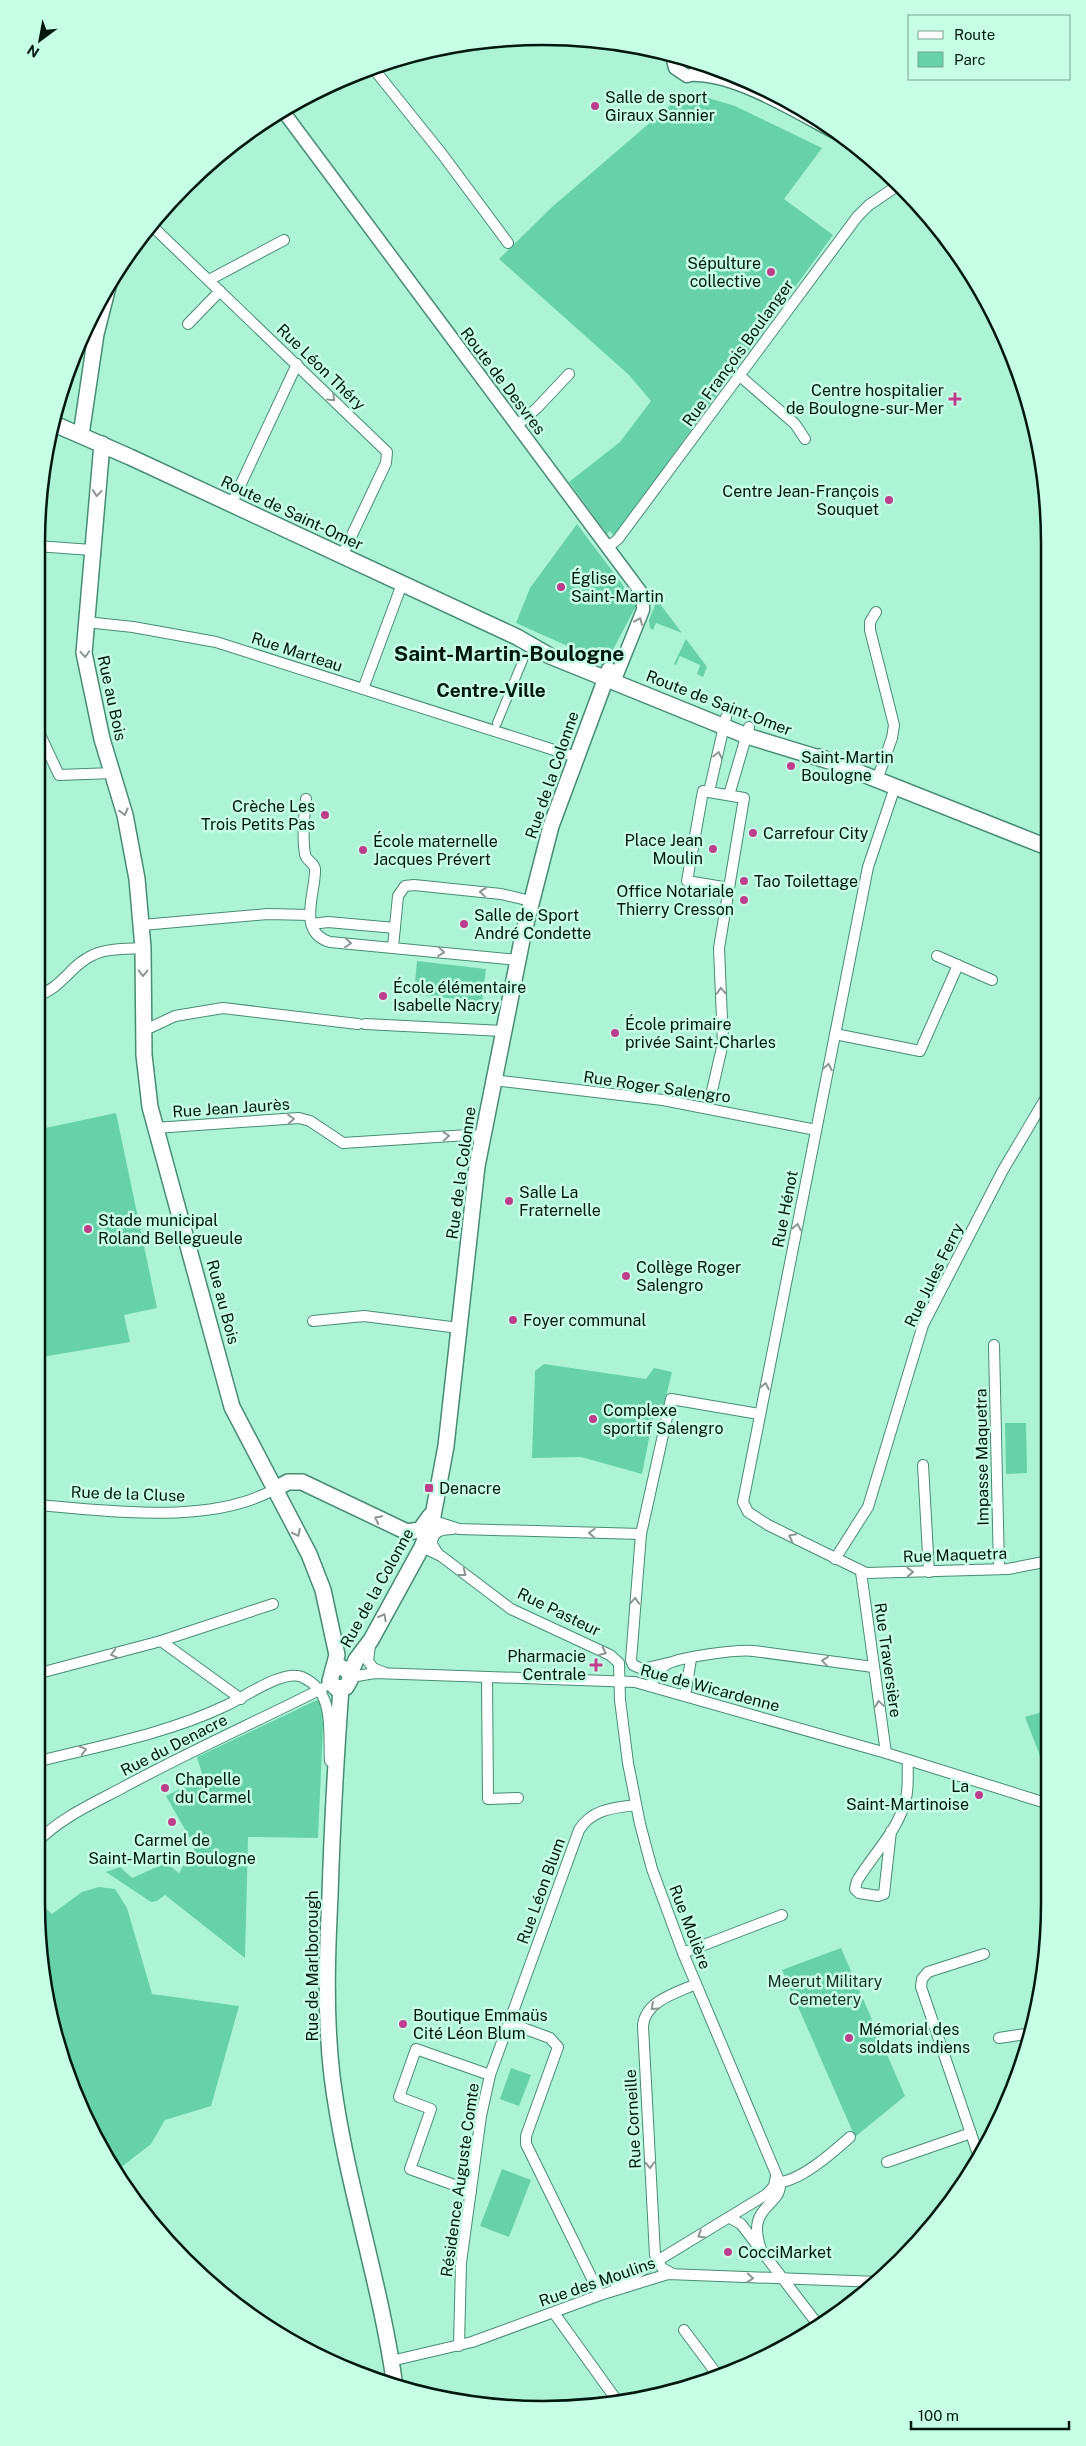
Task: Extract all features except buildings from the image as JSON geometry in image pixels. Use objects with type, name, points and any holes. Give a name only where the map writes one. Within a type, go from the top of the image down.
[{"type":"main road","points":[[81,435],[96,334],[101,314]]},
{"type":"main road","name":"Route de Saint-Omer","points":[[59,426],[102,444],[517,637],[544,653],[611,676],[1041,845]]},
{"type":"main road","name":"Rue au Bois","points":[[102,444],[84,659],[102,739],[113,773],[132,849],[142,925],[143,1031],[146,1082],[155,1128],[232,1407],[309,1554],[323,1590],[337,1652],[337,1681]]},
{"type":"main road","name":"Rue de la Colonne","points":[[337,1681],[371,1640],[418,1553],[431,1518],[446,1446],[474,1184],[503,1030],[531,901],[547,839],[576,757],[611,676]]},
{"type":"main road","points":[[275,1489],[288,1482],[302,1482],[407,1532],[420,1530],[431,1518]]},
{"type":"main road","name":"Rue de Marlborough","points":[[337,1681],[327,1977],[330,2054],[340,2124],[394,2378]]},
{"type":"street","points":[[673,62],[680,73],[687,76],[716,76]]},
{"type":"street","points":[[696,75],[703,71]]},
{"type":"street","points":[[377,73],[439,150],[508,243]]},
{"type":"street","name":"Route de Desvres","points":[[286,117],[640,591],[644,600],[642,614],[611,676]]},
{"type":"street","name":"Rue François Boulanger","points":[[605,544],[612,544],[618,540],[860,214],[893,189]]},
{"type":"street","name":"Rue Léon Théry","points":[[156,230],[387,452],[386,463],[342,556]]},
{"type":"street","points":[[208,280],[284,240]]},
{"type":"street","points":[[188,324],[220,291]]},
{"type":"street","points":[[232,505],[296,364]]},
{"type":"street","points":[[516,426],[537,408],[569,374]]},
{"type":"street","points":[[740,376],[795,424],[805,440]]},
{"type":"street","points":[[45,547],[92,550]]},
{"type":"street","points":[[363,689],[402,584]]},
{"type":"street","points":[[876,612],[870,622],[870,630],[894,725],[892,738],[877,780]]},
{"type":"street","name":"Rue Marteau","points":[[86,622],[208,640],[363,689],[496,727],[576,757]]},
{"type":"street","points":[[496,727],[522,660]]},
{"type":"street","points":[[709,792],[725,722]]},
{"type":"street","points":[[729,796],[748,731]]},
{"type":"street","points":[[45,746],[58,775],[113,773]]},
{"type":"street","name":"Rue Hénot","points":[[861,1572],[768,1525],[748,1512],[743,1505],[743,1494],[870,859],[895,787]]},
{"type":"street","points":[[708,1108],[722,1043],[719,948],[744,798],[703,791],[687,881],[728,888]]},
{"type":"street","points":[[306,799],[305,853],[315,869],[311,920],[319,936],[326,941],[518,960]]},
{"type":"street","points":[[393,947],[398,893],[408,885],[501,894],[531,901]]},
{"type":"street","points":[[142,925],[278,914],[311,920],[395,928]]},
{"type":"street","points":[[45,992],[56,987],[80,963],[96,953],[143,948]]},
{"type":"street","points":[[937,956],[992,980]]},
{"type":"street","points":[[835,1034],[920,1051],[958,965]]},
{"type":"street","points":[[143,1031],[175,1016],[223,1008],[362,1024],[503,1030]]},
{"type":"street","name":"Rue Roger Salengro","points":[[493,1080],[663,1100],[816,1130]]},
{"type":"street","name":"Rue Jules Ferry","points":[[835,1558],[868,1508],[923,1325],[1003,1170],[1041,1106]]},
{"type":"street","name":"Rue Jean Jaurès","points":[[155,1128],[299,1118],[310,1121],[343,1143],[482,1136]]},
{"type":"street","points":[[313,1321],[359,1316],[459,1328]]},
{"type":"street","name":"Impasse Maquetra","points":[[994,1345],[1000,1569]]},
{"type":"street","points":[[759,1414],[672,1399],[641,1534],[631,1662],[639,1669],[747,1650],[873,1667]]},
{"type":"street","points":[[923,1465],[928,1572]]},
{"type":"street","name":"Rue de la Cluse","points":[[45,1506],[134,1512],[187,1512],[210,1509],[258,1498],[275,1489]]},
{"type":"street","points":[[431,1518],[459,1528]]},
{"type":"street","points":[[438,1554],[432,1544],[435,1534],[442,1530],[459,1528],[641,1534]]},
{"type":"street","points":[[407,1532],[416,1542],[418,1553]]},
{"type":"street","name":"Rue Pasteur","points":[[418,1553],[438,1554],[511,1609],[613,1657],[620,1668],[620,1680]]},
{"type":"street","name":"Rue Maquetra","points":[[861,1572],[1000,1569],[1041,1562]]},
{"type":"street","name":"Rue Traversière","points":[[861,1572],[886,1753]]},
{"type":"street","points":[[45,1672],[161,1641],[273,1604]]},
{"type":"street","points":[[371,1640],[368,1662],[373,1668],[386,1673]]},
{"type":"street","points":[[161,1641],[241,1698]]},
{"type":"street","points":[[685,1696],[690,1659]]},
{"type":"street","points":[[650,1686],[658,1673],[668,1664]]},
{"type":"street","name":"Rue de Wicardenne","points":[[337,1681],[365,1673],[620,1680],[650,1686],[886,1753],[1041,1801]]},
{"type":"street","points":[[45,1760],[185,1723],[289,1675],[337,1681],[326,1700],[334,1804]]},
{"type":"street","points":[[487,1677],[488,1799],[518,1798]]},
{"type":"street","name":"Rue Molière","points":[[620,1680],[625,1743],[636,1805],[652,1869],[696,1984],[777,2180]]},
{"type":"street","name":"Rue du Denacre","points":[[45,1835],[79,1811],[194,1750],[337,1681]]},
{"type":"street","points":[[891,1831],[884,1894],[878,1896],[859,1894],[855,1888],[857,1881],[891,1831],[906,1800],[908,1760]]},
{"type":"street","name":"Rue Léon Blum","points":[[509,2023],[579,1830],[586,1820],[596,1813],[636,1805]]},
{"type":"street","points":[[684,1953],[782,1915]]},
{"type":"street","points":[[976,2148],[921,1983],[928,1972],[984,1954]]},
{"type":"street","name":"Rue Corneille","points":[[657,2262],[655,2255],[643,2021],[647,2012],[658,2002],[696,1984]]},
{"type":"street","points":[[509,2023],[550,2038],[558,2047],[526,2136],[527,2148],[600,2295],[730,2218],[770,2192],[777,2180]]},
{"type":"street","name":"Résidence Auguste Comte","points":[[459,2346],[461,2270],[480,2116],[490,2075],[509,2023]]},
{"type":"street","points":[[999,2038],[1023,2034]]},
{"type":"street","points":[[471,2191],[410,2169],[431,2109],[399,2097],[416,2049],[490,2075]]},
{"type":"street","points":[[887,2162],[971,2133]]},
{"type":"street","points":[[777,2180],[787,2182],[820,2162],[850,2137]]},
{"type":"street","points":[[761,2249],[757,2232],[758,2220],[763,2209],[777,2195],[777,2180]]},
{"type":"street","points":[[730,2218],[739,2222],[815,2320]]},
{"type":"street","points":[[673,2252],[672,2263],[676,2274]]},
{"type":"street","points":[[657,2262],[665,2270],[676,2274]]},
{"type":"street","name":"Rue des Moulins","points":[[391,2361],[459,2346],[600,2295],[656,2277],[676,2274],[784,2280],[865,2282]]},
{"type":"street","points":[[554,2313],[614,2396]]},
{"type":"street","points":[[684,2330],[714,2371]]},
{"type":"green space","points":[[705,97],[735,106],[822,148],[784,199],[833,235],[614,536],[610,531],[607,534],[569,482],[620,442],[651,401],[629,375],[499,259],[552,207],[674,102]]},
{"type":"green space","points":[[577,524],[637,604],[606,663],[516,623],[530,588]]},
{"type":"green space","points":[[657,600],[682,633],[656,623],[653,630],[650,628],[649,620]]},
{"type":"green space","points":[[686,639],[707,667],[703,677],[697,674],[700,665],[680,656],[676,665],[674,664]]},
{"type":"green space","points":[[417,961],[486,969],[482,1002],[414,994]]},
{"type":"green space","name":"Stade municipal Roland Bellegueule","points":[[116,1113],[157,1308],[124,1315],[130,1342],[45,1356],[45,1128]]},
{"type":"green space","name":"Complexe sportif Salengro","points":[[544,1364],[646,1379],[654,1368],[672,1372],[664,1405],[655,1409],[642,1474],[581,1457],[532,1458],[535,1371]]},
{"type":"green space","points":[[1005,1423],[1026,1423],[1027,1473],[1006,1474]]},
{"type":"green space","points":[[317,1700],[324,1706],[318,1838],[248,1837],[245,1958],[165,1895],[157,1901],[151,1902],[106,1872],[120,1867],[132,1878],[166,1863],[179,1873],[195,1847],[166,1796],[203,1777],[197,1757]]},
{"type":"green space","points":[[1041,1712],[1041,1758],[1025,1717]]},
{"type":"green space","points":[[99,1887],[115,1889],[127,1908],[152,1994],[239,2006],[211,2106],[165,2120],[151,2144],[121,2167],[96,2123],[71,2063],[62,2032],[49,1968],[45,1908],[52,1914],[82,1892]]},
{"type":"green space","name":"Meerut Military Cemetery","points":[[841,1948],[905,2096],[855,2137],[782,1970]]},
{"type":"green space","points":[[511,2068],[531,2075],[519,2106],[500,2099]]},
{"type":"green space","points":[[502,2169],[531,2180],[509,2237],[480,2226]]},
{"type":"place","name":"Salle de sport Giraux Sannier","points":[[595,106]]},
{"type":"place","name":"Sépulture collective","points":[[771,272]]},
{"type":"place","name":"Centre hospitalier de Boulogne-sur-Mer","points":[[955,399]]},
{"type":"place","name":"Centre Jean-François Souquet","points":[[889,500]]},
{"type":"place","name":"Église Saint-Martin","points":[[561,587]]},
{"type":"place","name":"Saint-Martin Boulogne","points":[[791,766]]},
{"type":"place","name":"Crèche Les Trois Petits Pas","points":[[325,815]]},
{"type":"place","name":"Carrefour City","points":[[753,833]]},
{"type":"place","name":"Place Jean Moulin","points":[[713,849]]},
{"type":"place","name":"École maternelle Jacques Prévert","points":[[363,850]]},
{"type":"place","name":"Tao Toilettage","points":[[744,881]]},
{"type":"place","name":"Office Notariale Thierry Cresson","points":[[744,900]]},
{"type":"place","name":"Salle de Sport André Condette","points":[[464,924]]},
{"type":"place","name":"École élémentaire Isabelle Nacry","points":[[383,996]]},
{"type":"place","name":"École primaire privée Saint-Charles","points":[[615,1033]]},
{"type":"place","name":"Salle La Fraternelle","points":[[509,1201]]},
{"type":"place","name":"Stade municipal Roland Bellegueule","points":[[88,1229]]},
{"type":"place","name":"Collège Roger Salengro","points":[[626,1276]]},
{"type":"place","name":"Foyer communal","points":[[513,1320]]},
{"type":"place","name":"Complexe sportif Salengro","points":[[593,1419]]},
{"type":"place","name":"Denacre","points":[[429,1488]]},
{"type":"place","name":"Pharmacie Centrale","points":[[596,1665]]},
{"type":"place","name":"Chapelle du Carmel","points":[[165,1788]]},
{"type":"place","name":"La Saint-Martinoise","points":[[979,1795]]},
{"type":"place","name":"Carmel de Saint-Martin Boulogne","points":[[172,1822]]},
{"type":"place","name":"Boutique Emmaüs Cité Léon Blum","points":[[403,2024]]},
{"type":"place","name":"Mémorial des soldats indiens","points":[[849,2038]]},
{"type":"place","name":"CocciMarket","points":[[728,2252]]},
{"type":"district","name":"Saint-Martin-Boulogne","points":[[509,653]]},
{"type":"district","name":"Centre-Ville","points":[[491,690]]}]
